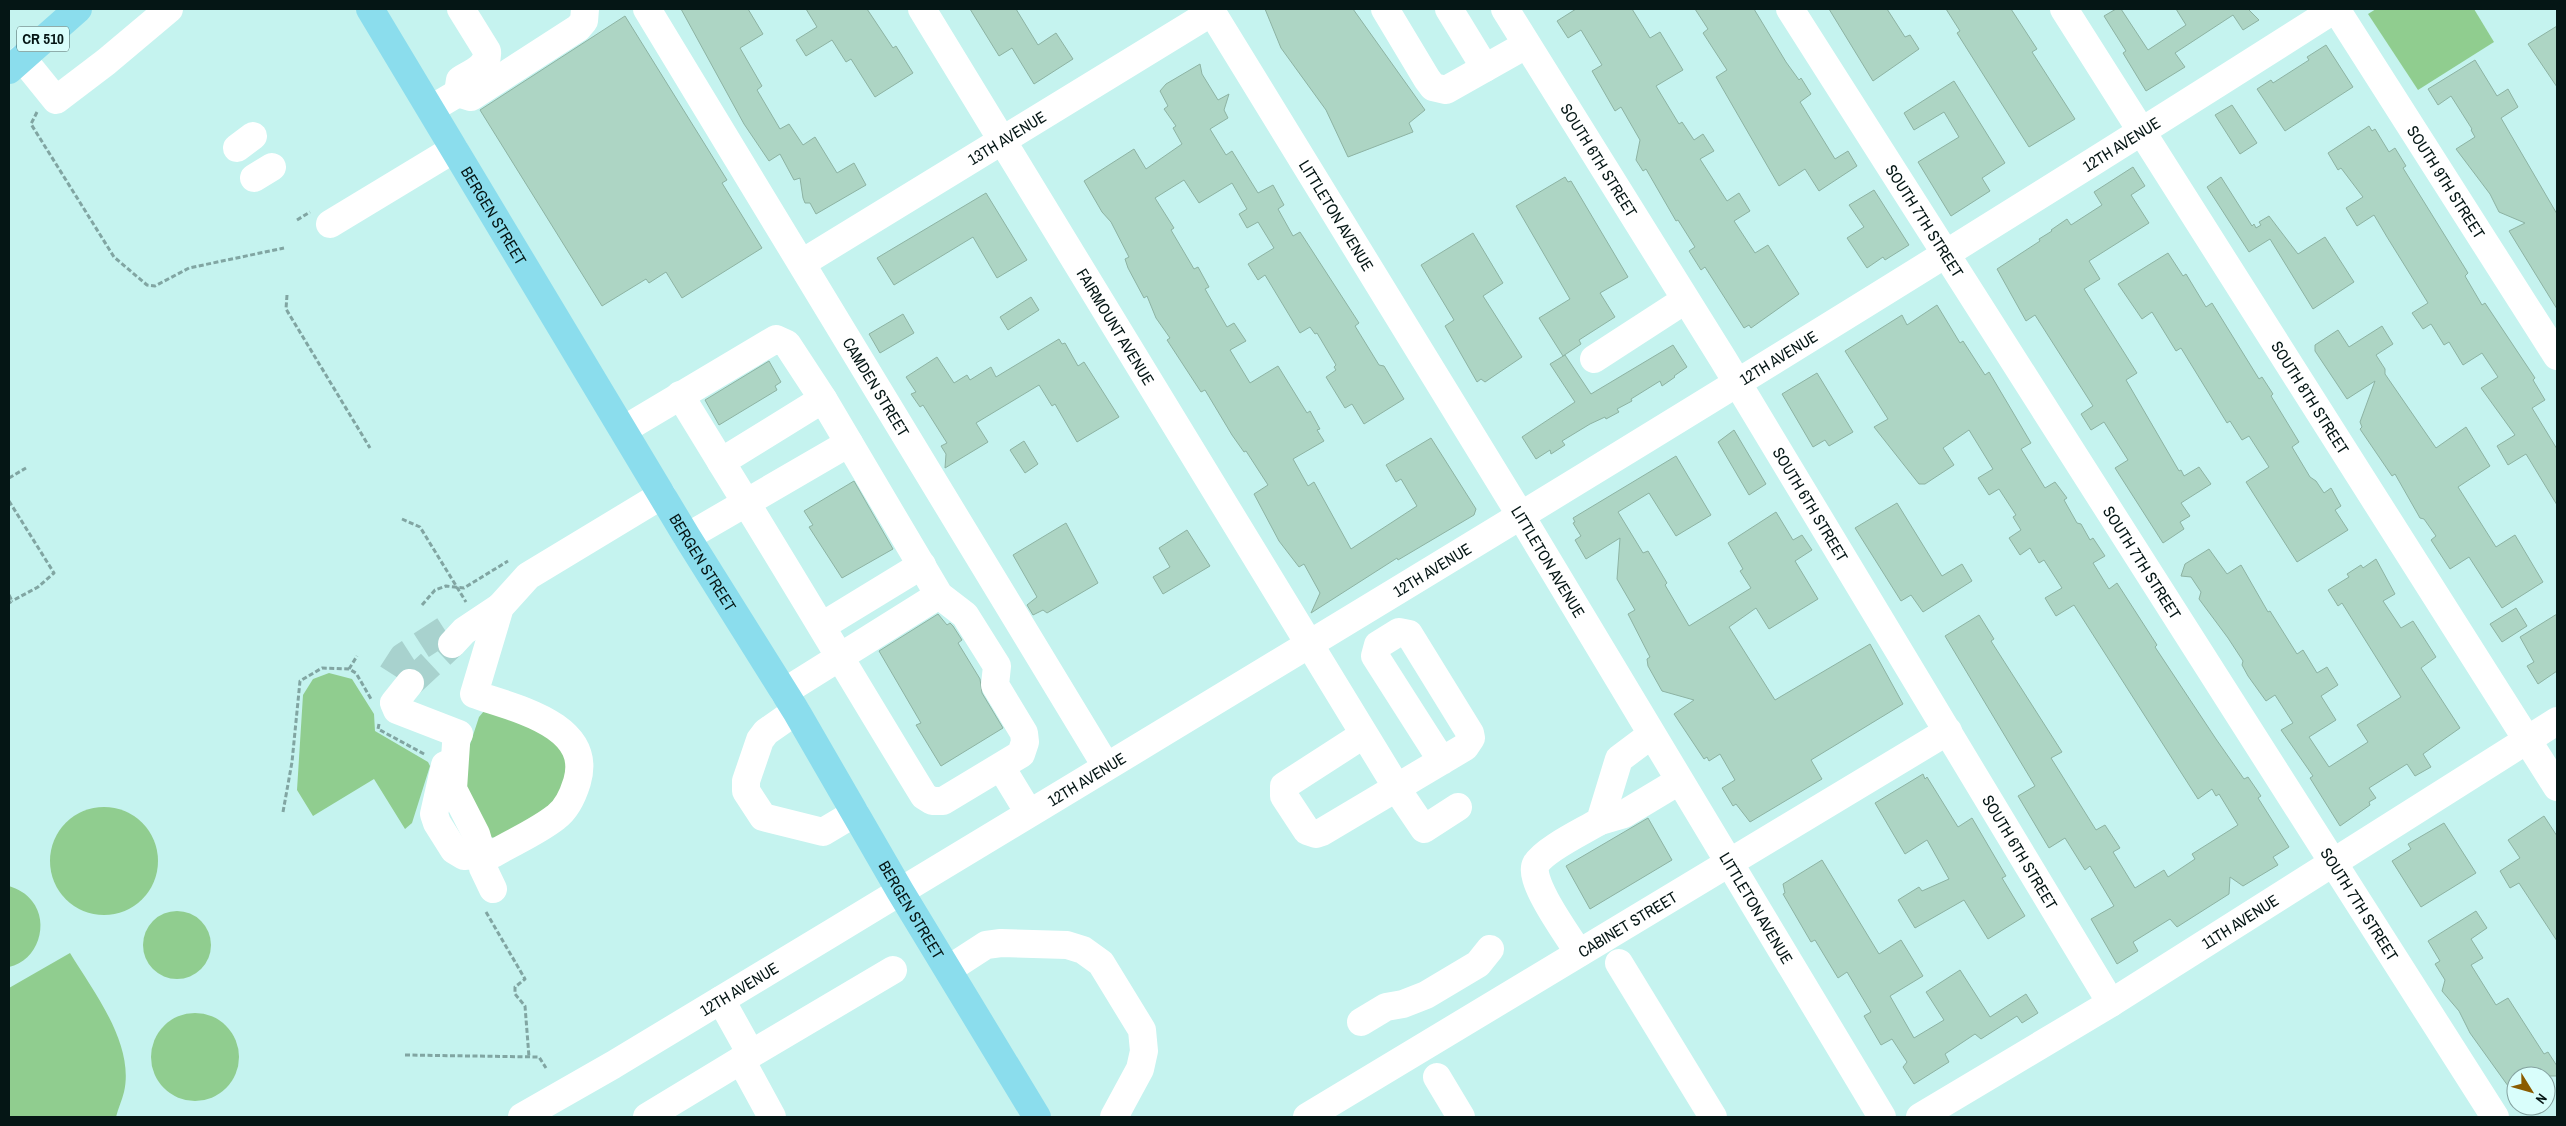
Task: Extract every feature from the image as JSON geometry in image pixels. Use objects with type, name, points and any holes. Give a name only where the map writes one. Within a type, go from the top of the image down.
[{"type":"main road","name":"CR 510","points":[[15,64],[78,9]]},
{"type":"main road","name":"BERGEN STREET","points":[[370,9],[662,495],[790,701],[900,891],[1037,1117]]},
{"type":"street","points":[[15,64],[56,100],[106,62],[169,9]]},
{"type":"street","points":[[458,93],[460,80],[484,64],[488,58],[487,51],[461,9]]},
{"type":"street","points":[[431,109],[458,93],[471,97],[578,28],[584,21],[585,9]]},
{"type":"street","name":"CAMDEN STREET","points":[[647,9],[1106,766]]},
{"type":"street","name":"FAIRMOUNT AVENUE","points":[[922,9],[1363,735],[1401,794],[1424,829],[1458,808],[1401,794]]},
{"type":"street","points":[[1385,9],[1433,87],[1446,90],[1526,45]]},
{"type":"street","points":[[1449,9],[1480,71]]},
{"type":"street","name":"SOUTH 6TH STREET","points":[[1505,9],[1738,384],[2111,1003]]},
{"type":"street","name":"SOUTH 7TH STREET","points":[[1790,9],[2495,1117]]},
{"type":"street","name":"SOUTH 8TH STREET","points":[[2064,9],[2557,787]]},
{"type":"street","name":"12TH AVENUE","points":[[522,1117],[1309,646],[1738,384],[2335,9]]},
{"type":"street","name":"SOUTH 9TH STREET","points":[[2335,9],[2557,356]]},
{"type":"street","name":"13TH AVENUE","points":[[802,263],[1211,10]]},
{"type":"street","name":"LITTLETON AVENUE","points":[[1211,10],[1521,516],[1882,1117]]},
{"type":"street","points":[[330,224],[454,149]]},
{"type":"street","points":[[1594,359],[1685,300]]},
{"type":"street","points":[[623,430],[680,395],[776,338],[787,344],[823,400],[940,595],[965,615],[997,666],[995,685],[1024,734],[1025,742],[1021,754],[943,801],[938,802],[928,799],[680,395]]},
{"type":"street","points":[[721,462],[823,400]]},
{"type":"street","points":[[687,536],[849,443]]},
{"type":"street","points":[[458,628],[500,607],[528,576],[662,495]]},
{"type":"street","points":[[822,626],[922,565]]},
{"type":"street","points":[[855,814],[823,832],[763,817],[746,791],[746,781],[760,740],[790,701],[839,656],[940,595]]},
{"type":"street","points":[[494,893],[483,868],[488,854],[556,817],[565,809],[573,793],[578,776],[579,759],[573,743],[562,731],[546,720],[474,694],[500,607]]},
{"type":"street","points":[[390,697],[397,710],[450,746],[453,789],[458,803],[488,854]]},
{"type":"street","name":"11TH AVENUE","points":[[1920,1117],[2111,1003],[2557,721]]},
{"type":"street","name":"CABINET STREET","points":[[1307,1117],[1948,731]]},
{"type":"street","points":[[1363,735],[1284,786],[1284,796],[1305,829],[1312,834],[1322,832],[1401,794],[1442,761]]},
{"type":"street","points":[[1600,821],[1619,758],[1651,735]]},
{"type":"street","points":[[1001,767],[1029,812]]},
{"type":"street","points":[[1579,953],[1537,884],[1534,869],[1537,863],[1547,854],[1600,821],[1624,814],[1679,781]]},
{"type":"street","points":[[949,970],[986,945],[1001,943],[1067,945],[1083,950],[1101,963],[1142,1030],[1144,1051],[1140,1069],[1114,1117]]},
{"type":"street","points":[[1361,1022],[1386,1007],[1403,1004],[1426,996],[1478,964],[1490,949]]},
{"type":"street","points":[[1619,963],[1713,1117]]},
{"type":"street","points":[[647,1117],[893,970]]},
{"type":"street","points":[[720,1000],[772,1117]]},
{"type":"street","points":[[1437,1077],[1461,1117]]},
{"type":"path","points":[[38,108],[31,124],[114,257],[147,284],[156,286],[189,268],[284,248]]},
{"type":"path","points":[[287,295],[286,309],[370,448]]},
{"type":"path","points":[[9,478],[26,468]]},
{"type":"path","points":[[9,502],[54,573],[38,587],[11,602],[9,595]]},
{"type":"path","points":[[402,518],[420,527],[458,628]]},
{"type":"path","points":[[349,669],[357,656]]},
{"type":"path","points":[[283,812],[292,762],[300,681],[322,668],[349,669],[390,697],[378,729],[450,746]]},
{"type":"path","points":[[494,893],[526,979],[515,988],[515,994],[525,1006],[529,1057]]},
{"type":"path","points":[[405,1055],[539,1057],[546,1068]]},
{"type":"green space","points":[[2376,9],[2474,9],[2494,42],[2418,90],[2368,14]]},
{"type":"green space","points":[[329,673],[352,679],[374,714],[375,731],[428,762],[430,766],[412,823],[405,829],[374,779],[313,816],[297,790],[303,695],[313,679]]},
{"type":"green space","points":[[484,711],[532,725],[549,734],[561,749],[568,771],[566,785],[548,808],[495,838],[490,837],[466,798],[463,766],[479,717]]},
{"type":"green space","points":[[104,807],[125,811],[142,823],[154,840],[158,861],[154,882],[142,899],[125,911],[104,915],[83,911],[66,899],[54,882],[50,861],[54,840],[66,823],[83,811]]},
{"type":"green space","points":[[9,886],[16,888],[32,901],[40,920],[40,930],[34,949],[19,963],[9,967]]},
{"type":"green space","points":[[170,911],[184,911],[196,916],[206,926],[211,938],[211,952],[206,964],[196,974],[184,979],[170,979],[158,974],[148,964],[143,952],[143,938],[148,926],[158,916]]},
{"type":"green space","points":[[70,953],[100,1001],[118,1037],[126,1074],[124,1092],[116,1117],[9,1117],[9,988]]},
{"type":"green space","points":[[195,1013],[212,1016],[220,1020],[232,1032],[236,1040],[239,1057],[236,1074],[232,1082],[220,1094],[212,1098],[195,1101],[178,1098],[170,1094],[158,1082],[154,1074],[151,1057],[154,1040],[158,1032],[170,1020],[178,1016]]},
{"type":"building","points":[[681,9],[748,9],[763,34],[740,48],[762,86],[757,90],[780,129],[789,124],[803,145],[815,137],[837,173],[854,163],[866,185],[816,214],[810,203],[805,203],[800,178],[794,180],[780,154],[769,161],[744,124]]},
{"type":"building","points":[[806,9],[867,9],[893,48],[896,46],[913,73],[875,97],[851,59],[846,62],[832,40],[806,56],[796,40],[817,27]]},
{"type":"building","points":[[970,9],[1016,9],[1038,45],[1056,33],[1073,59],[1034,84],[1012,48],[999,56]]},
{"type":"building","points":[[1265,9],[1353,9],[1425,110],[1409,123],[1413,132],[1348,157],[1326,110],[1281,48]]},
{"type":"building","points":[[1576,9],[1632,9],[1650,38],[1660,32],[1683,70],[1656,86],[1679,124],[1682,122],[1694,140],[1703,134],[1714,151],[1700,159],[1727,201],[1739,193],[1750,211],[1734,221],[1755,253],[1768,245],[1799,294],[1751,328],[1749,325],[1744,328],[1705,267],[1701,270],[1689,251],[1695,247],[1678,220],[1676,221],[1646,169],[1643,171],[1636,160],[1640,140],[1621,107],[1615,111],[1592,71],[1602,65],[1581,30],[1568,38],[1557,21]]},
{"type":"building","points":[[1695,9],[1754,9],[1786,62],[1799,80],[1801,78],[1811,94],[1800,102],[1835,159],[1848,151],[1857,166],[1819,191],[1805,169],[1779,186],[1716,77],[1727,70],[1703,33],[1708,29]]},
{"type":"building","points":[[1829,9],[1887,9],[1905,37],[1910,35],[1919,49],[1873,81]]},
{"type":"building","points":[[1946,9],[2011,9],[2037,49],[2032,52],[2075,119],[2029,147],[1957,33],[1960,31]]},
{"type":"building","points":[[2116,9],[2121,9],[2148,50],[2186,25],[2176,9],[2248,9],[2259,20],[2243,30],[2233,15],[2175,53],[2185,67],[2146,91],[2123,53],[2126,51],[2104,16]]},
{"type":"building","points":[[625,16],[727,180],[722,183],[762,248],[682,298],[666,272],[649,283],[646,279],[602,306],[480,110]]},
{"type":"building","points":[[2557,26],[2557,87],[2528,44]]},
{"type":"building","points":[[2326,45],[2353,87],[2285,131],[2257,89],[2271,80],[2273,83],[2309,60],[2307,57]]},
{"type":"building","points":[[2475,60],[2497,96],[2508,89],[2518,107],[2501,118],[2557,214],[2557,309],[2509,231],[2525,223],[2499,212],[2490,194],[2456,149],[2475,137],[2472,129],[2451,96],[2438,105],[2428,89]]},
{"type":"building","points":[[1200,64],[1202,74],[1218,100],[1229,94],[1224,110],[1228,118],[1210,129],[1226,155],[1232,151],[1258,193],[1273,185],[1284,205],[1278,209],[1293,236],[1300,232],[1359,323],[1355,326],[1379,365],[1384,366],[1404,399],[1364,424],[1352,404],[1345,408],[1326,377],[1336,370],[1334,367],[1336,365],[1317,333],[1315,334],[1310,327],[1300,333],[1265,275],[1258,280],[1248,264],[1274,248],[1258,222],[1247,228],[1239,214],[1247,209],[1232,183],[1199,203],[1184,180],[1155,198],[1174,228],[1171,230],[1194,269],[1198,267],[1209,287],[1205,289],[1227,327],[1234,323],[1246,341],[1230,350],[1250,383],[1278,366],[1307,413],[1310,411],[1320,429],[1317,430],[1324,441],[1293,459],[1308,486],[1314,482],[1351,549],[1417,506],[1401,479],[1396,482],[1386,465],[1431,438],[1476,509],[1474,515],[1398,560],[1397,558],[1311,613],[1320,593],[1304,564],[1299,567],[1279,541],[1254,494],[1268,485],[1246,451],[1244,452],[1232,435],[1205,390],[1201,392],[1167,340],[1170,338],[1156,318],[1147,296],[1144,298],[1128,268],[1125,259],[1129,257],[1111,222],[1102,212],[1084,181],[1134,149],[1146,169],[1182,144],[1173,128],[1176,126],[1164,109],[1168,106],[1160,91],[1166,84]]},
{"type":"building","points":[[1954,81],[2005,163],[1982,178],[1990,191],[1951,216],[1918,162],[1959,137],[1944,112],[1914,130],[1904,113]]},
{"type":"building","points":[[2232,105],[2257,143],[2240,154],[2215,115]]},
{"type":"building","points":[[2369,126],[2372,131],[2375,129],[2389,152],[2395,148],[2406,166],[2403,168],[2468,273],[2465,276],[2482,305],[2485,303],[2535,378],[2533,380],[2545,400],[2532,408],[2557,449],[2557,505],[2526,454],[2508,465],[2497,446],[2515,435],[2481,388],[2498,377],[2482,353],[2463,365],[2449,342],[2444,345],[2431,324],[2423,329],[2412,313],[2428,303],[2374,215],[2357,226],[2346,208],[2363,197],[2341,168],[2338,170],[2328,153]]},
{"type":"building","points":[[2133,167],[2145,186],[2131,195],[2149,223],[2089,261],[2100,279],[2084,289],[2137,373],[2126,380],[2179,471],[2181,470],[2184,476],[2199,467],[2211,484],[2181,503],[2190,516],[2180,522],[2184,529],[2163,543],[2115,468],[2128,460],[2104,422],[2091,430],[2081,414],[2093,406],[2035,315],[2026,321],[1997,269],[2040,241],[2039,239],[2067,219],[2071,225],[2102,205],[2094,192]]},
{"type":"building","points":[[1565,177],[1568,182],[1571,181],[1628,277],[1600,293],[1615,317],[1579,340],[1581,344],[1563,356],[1539,318],[1570,299],[1516,206]]},
{"type":"building","points":[[2221,177],[2252,226],[2254,224],[2256,228],[2261,225],[2259,222],[2269,216],[2298,254],[2325,237],[2354,282],[2313,309],[2270,239],[2249,252],[2207,187]]},
{"type":"building","points":[[1874,190],[1909,245],[1885,260],[1883,257],[1867,268],[1847,238],[1864,227],[1849,205]]},
{"type":"building","points":[[986,193],[1027,260],[997,278],[973,237],[894,285],[877,258]]},
{"type":"building","points":[[1473,233],[1503,283],[1483,296],[1522,357],[1485,382],[1481,379],[1477,382],[1445,326],[1454,320],[1421,265]]},
{"type":"building","points":[[2168,253],[2183,276],[2186,274],[2206,307],[2212,303],[2259,379],[2262,377],[2273,394],[2271,396],[2299,442],[2292,447],[2310,477],[2316,481],[2324,493],[2331,488],[2341,506],[2335,510],[2348,530],[2297,562],[2246,482],[2269,467],[2249,436],[2242,440],[2230,421],[2227,423],[2181,348],[2176,351],[2152,312],[2142,319],[2118,284]]},
{"type":"building","points":[[1031,297],[1039,310],[1008,330],[1000,317]]},
{"type":"building","points":[[1937,305],[1960,343],[1963,341],[1985,375],[1989,372],[2008,404],[2031,443],[2021,449],[2045,488],[2055,482],[2067,498],[2064,500],[2077,523],[2081,524],[2090,540],[2093,538],[2105,556],[2093,563],[2109,589],[2117,583],[2157,645],[2155,647],[2216,739],[2244,779],[2248,777],[2261,796],[2258,798],[2289,847],[2273,857],[2278,865],[2243,886],[2230,877],[2229,894],[2177,927],[2170,919],[2133,942],[2138,951],[2117,964],[2091,919],[2114,906],[2090,866],[2085,870],[2065,838],[2049,848],[2018,796],[2035,786],[1945,636],[1979,615],[1994,639],[1991,641],[2062,752],[2051,758],[2096,830],[2105,825],[2120,848],[2113,852],[2135,888],[2164,870],[2168,877],[2195,859],[2192,854],[2238,825],[2219,794],[2216,796],[2212,789],[2198,799],[2074,605],[2056,616],[2045,598],[2062,588],[2044,560],[2039,563],[2030,548],[2020,555],[2009,538],[2021,530],[2013,517],[2016,515],[1999,489],[1989,495],[1978,478],[1993,469],[1969,430],[1943,448],[1954,465],[1925,484],[1919,484],[1874,427],[1888,419],[1845,351],[1902,315],[1907,325]]},
{"type":"building","points":[[903,314],[914,333],[880,353],[869,334]]},
{"type":"building","points":[[2382,326],[2393,344],[2376,355],[2385,369],[2385,374],[2436,448],[2466,427],[2490,466],[2458,487],[2496,547],[2515,535],[2543,582],[2502,608],[2469,557],[2450,569],[2431,540],[2436,536],[2424,519],[2420,518],[2395,474],[2392,476],[2360,429],[2362,427],[2360,422],[2375,381],[2347,399],[2315,351],[2315,345],[2338,330],[2349,347]]},
{"type":"building","points":[[1059,339],[1062,344],[1065,343],[1078,366],[1084,362],[1119,417],[1077,442],[1055,404],[1052,406],[1039,385],[976,423],[988,442],[945,468],[946,454],[941,446],[947,443],[923,405],[920,407],[911,394],[916,392],[906,377],[937,357],[954,383],[967,375],[970,380],[991,367],[996,377]]},
{"type":"building","points":[[1673,345],[1687,367],[1675,377],[1662,386],[1660,381],[1617,409],[1619,412],[1590,424],[1562,441],[1565,445],[1551,454],[1550,450],[1536,459],[1522,437],[1575,402],[1550,364],[1565,355],[1591,394]]},
{"type":"building","points":[[769,361],[781,382],[775,386],[777,390],[719,425],[705,400]]},
{"type":"building","points":[[1817,373],[1853,432],[1829,446],[1825,440],[1813,447],[1782,394]]},
{"type":"building","points":[[1734,430],[1766,484],[1749,495],[1718,442]]},
{"type":"building","points":[[1024,441],[1038,464],[1025,473],[1010,450]]},
{"type":"building","points":[[1676,456],[1711,515],[1676,536],[1649,493],[1618,512],[1643,553],[1648,551],[1689,626],[1751,588],[1740,571],[1743,569],[1728,543],[1776,512],[1793,540],[1802,535],[1812,550],[1795,561],[1818,599],[1769,629],[1756,608],[1729,627],[1775,700],[1870,644],[1903,704],[1811,760],[1822,779],[1750,822],[1736,804],[1733,806],[1722,788],[1735,780],[1720,754],[1709,761],[1707,757],[1704,759],[1674,714],[1694,700],[1662,691],[1648,666],[1647,659],[1650,657],[1628,614],[1635,610],[1617,579],[1620,538],[1586,559],[1575,540],[1581,536],[1573,523],[1575,522],[1573,518]]},
{"type":"building","points":[[854,481],[893,549],[842,578],[809,527],[813,525],[804,511]]},
{"type":"building","points":[[1897,503],[1942,576],[1962,564],[1972,581],[1923,612],[1911,595],[1901,601],[1855,528]]},
{"type":"building","points":[[1066,523],[1098,583],[1047,613],[1043,610],[1033,615],[1027,605],[1037,597],[1013,555]]},
{"type":"building","points":[[1187,530],[1210,566],[1163,594],[1153,577],[1170,567],[1159,548]]},
{"type":"building","points":[[2209,549],[2227,574],[2241,565],[2268,612],[2270,611],[2297,654],[2303,650],[2317,673],[2327,667],[2338,685],[2321,696],[2336,720],[2309,737],[2329,767],[2368,742],[2357,725],[2401,697],[2342,603],[2338,606],[2328,590],[2349,577],[2347,574],[2361,565],[2363,568],[2376,559],[2395,594],[2383,601],[2401,628],[2413,621],[2436,657],[2421,668],[2460,728],[2423,754],[2431,767],[2415,776],[2407,764],[2369,788],[2376,798],[2369,802],[2370,805],[2340,826],[2310,778],[2313,776],[2281,730],[2293,723],[2275,695],[2266,701],[2248,676],[2242,665],[2243,661],[2228,638],[2199,599],[2201,592],[2191,577],[2181,576],[2185,564]]},
{"type":"building","points":[[2516,608],[2527,626],[2502,642],[2490,624]]},
{"type":"building","points":[[938,614],[947,625],[950,623],[953,626],[962,640],[958,643],[980,679],[982,693],[1003,728],[941,766],[916,725],[921,723],[879,651]]},
{"type":"building","points":[[2557,614],[2557,671],[2538,684],[2527,666],[2534,662],[2520,637]]},
{"type":"building","points":[[1923,774],[1925,779],[1927,777],[1958,827],[1972,818],[2006,876],[2002,878],[2025,916],[1988,939],[1964,900],[1915,928],[1898,900],[1919,887],[1922,891],[1949,879],[1927,840],[1905,854],[1875,803]]},
{"type":"building","points":[[2544,816],[2557,836],[2557,941],[2519,883],[2510,888],[2500,871],[2520,858],[2508,840]]},
{"type":"building","points":[[1648,818],[1672,860],[1590,909],[1566,866]]},
{"type":"building","points":[[2444,823],[2476,873],[2421,907],[2392,861],[2411,849],[2408,844]]},
{"type":"building","points":[[1822,860],[1879,954],[1901,940],[1923,976],[1890,996],[1914,1038],[1944,1020],[1926,992],[1960,970],[1990,1017],[2026,994],[2038,1013],[2022,1023],[2017,1016],[1981,1039],[1975,1034],[1945,1054],[1949,1062],[1914,1084],[1903,1067],[1907,1062],[1892,1039],[1881,1045],[1864,1016],[1871,1012],[1847,972],[1838,978],[1815,940],[1811,942],[1783,894],[1785,893],[1783,884]]},
{"type":"building","points":[[2476,911],[2487,928],[2471,939],[2483,958],[2471,965],[2496,1005],[2508,998],[2544,1054],[2548,1052],[2557,1066],[2557,1076],[2556,1066],[2506,1066],[2506,1083],[2470,1033],[2459,1011],[2442,991],[2445,980],[2435,964],[2440,961],[2428,941]]},
{"type":"tunnel","points":[[392,674],[403,657],[445,630]]},
{"type":"tunnel","points":[[410,683],[452,644]]}]
